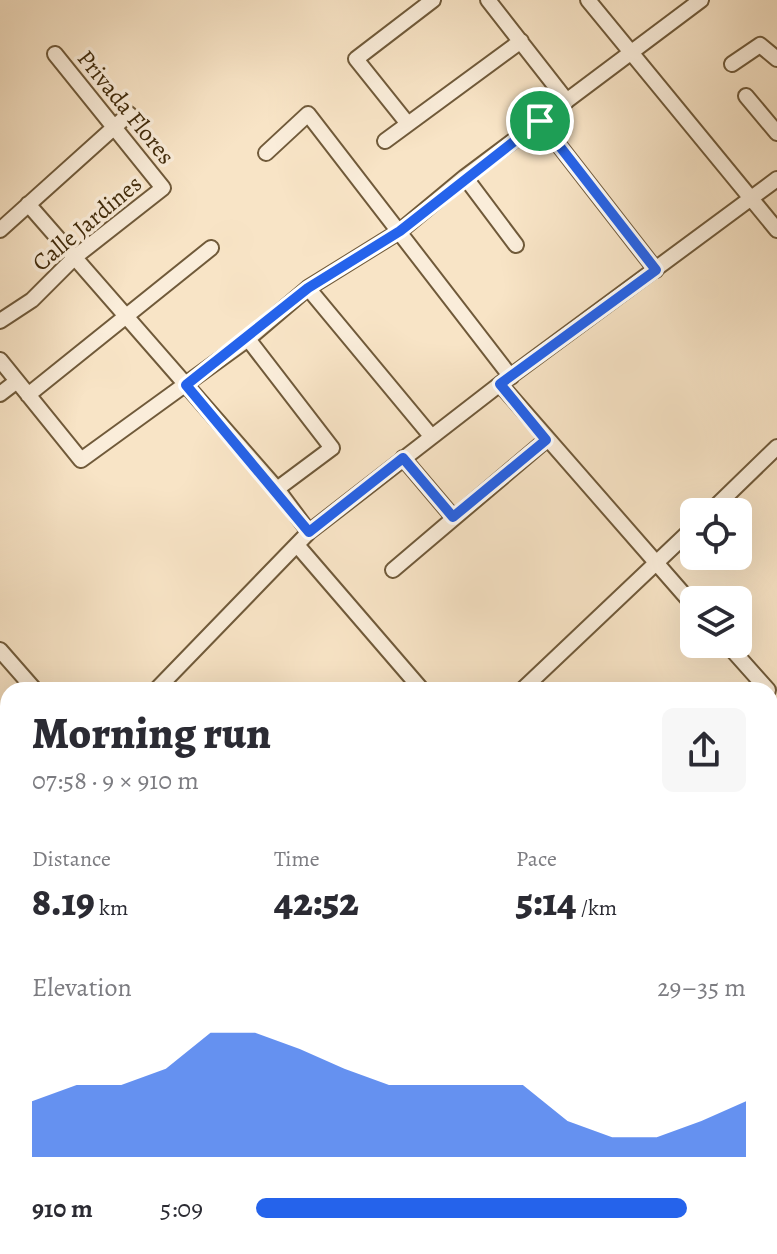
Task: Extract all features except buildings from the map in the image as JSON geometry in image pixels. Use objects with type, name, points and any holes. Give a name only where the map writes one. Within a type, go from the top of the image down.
[{"type":"street","points":[[408,124],[356,59],[433,0]]},
{"type":"street","points":[[488,0],[567,101]]},
{"type":"street","points":[[588,0],[777,230]]},
{"type":"street","points":[[0,360],[81,460],[248,339],[308,288],[400,231],[465,177],[701,0]]},
{"type":"street","points":[[385,141],[521,41]]},
{"type":"street","points":[[732,64],[760,45],[776,56]]},
{"type":"street","name":"Privada Flores","points":[[55,54],[163,188]]},
{"type":"street","points":[[746,96],[777,133]]},
{"type":"street","points":[[0,230],[129,114]]},
{"type":"street","points":[[266,153],[308,114],[400,231],[546,440],[680,591]]},
{"type":"street","points":[[540,121],[656,270]]},
{"type":"street","points":[[465,177],[516,245]]},
{"type":"street","points":[[164,682],[309,532],[431,436],[777,179]]},
{"type":"street","name":"Calle Jardines","points":[[0,321],[32,300],[75,257],[163,188]]},
{"type":"street","points":[[28,204],[277,489],[309,532]]},
{"type":"street","points":[[28,395],[211,248]]},
{"type":"street","points":[[308,288],[431,436]]},
{"type":"street","points":[[248,339],[332,448],[277,489]]},
{"type":"street","points":[[0,394],[17,381]]},
{"type":"street","points":[[393,570],[546,440]]},
{"type":"street","points":[[724,498],[777,447]]},
{"type":"street","points":[[403,458],[453,517]]},
{"type":"street","points":[[531,682],[680,541]]},
{"type":"street","points":[[297,545],[415,682]]},
{"type":"street","points":[[1,653],[28,682]]},
{"type":"street","points":[[739,658],[761,682]]},
{"type":"route","points":[[540,121],[656,270],[500,384],[546,440],[453,517],[403,458],[309,532],[277,489],[186,385],[248,339],[308,288],[400,231],[540,121]]}]
